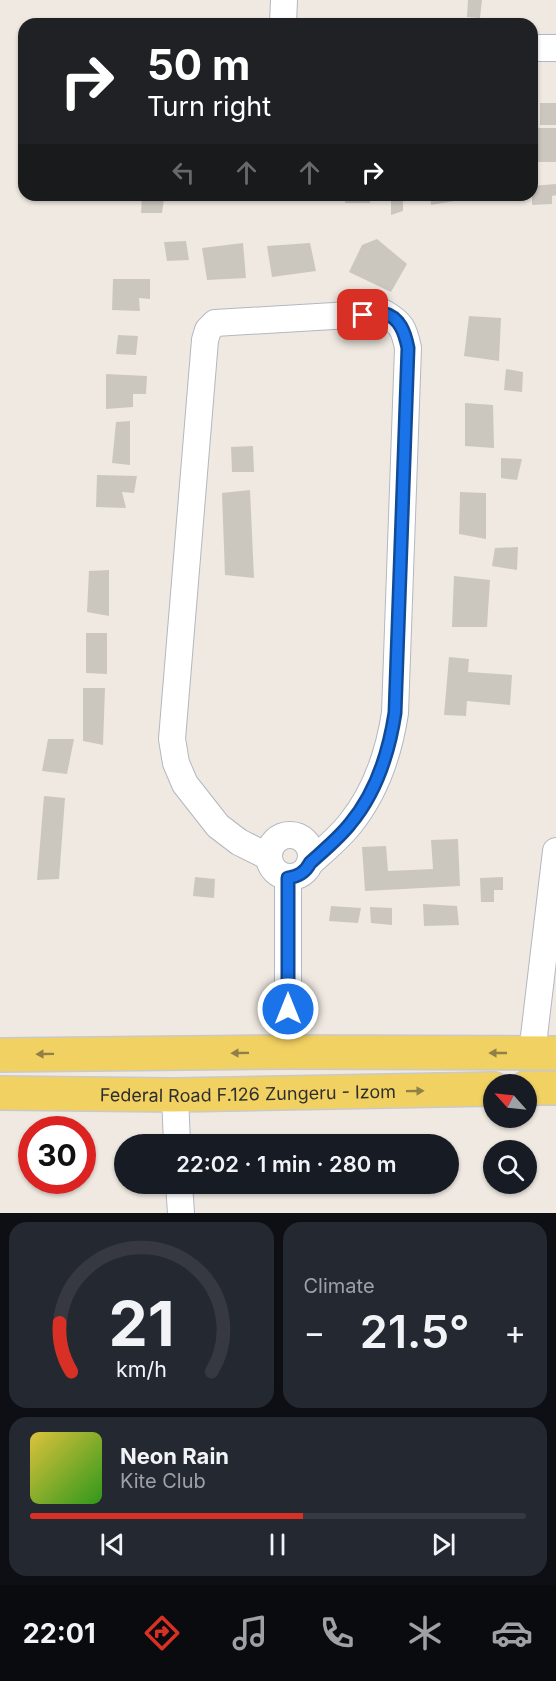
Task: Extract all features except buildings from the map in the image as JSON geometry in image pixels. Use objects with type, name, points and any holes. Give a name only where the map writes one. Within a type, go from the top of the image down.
[{"type":"main road","name":"Federal Road F.126 Zungeru - Izom","points":[[0,1055],[288,1052],[544,1053]]},
{"type":"main road","points":[[537,1088],[556,1088]]},
{"type":"main road","name":"Federal Road F.126 Zungeru - Izom","points":[[0,1093],[175,1095],[483,1089]]},
{"type":"street","points":[[283,18],[284,0]]},
{"type":"street","points":[[538,48],[556,48]]},
{"type":"street","points":[[384,313],[395,320],[405,331],[408,348],[395,713],[390,743],[374,787],[350,824],[301,874],[288,878],[275,870],[269,857],[239,842],[218,826],[185,784],[176,763],[172,739],[205,340],[208,330],[215,323],[384,313]]},
{"type":"street","points":[[269,857],[275,843],[287,836],[294,836],[306,843],[311,856],[310,863]]},
{"type":"street","points":[[544,1053],[556,851]]},
{"type":"street","points":[[288,878],[288,1052]]},
{"type":"street","points":[[175,1095],[177,1134]]},
{"type":"street","points":[[180,1194],[181,1213]]},
{"type":"route","points":[[288,1009],[288,878],[307,870],[310,863],[350,824],[374,787],[390,743],[395,713],[408,348],[405,331],[395,320],[384,313],[363,315]]}]
